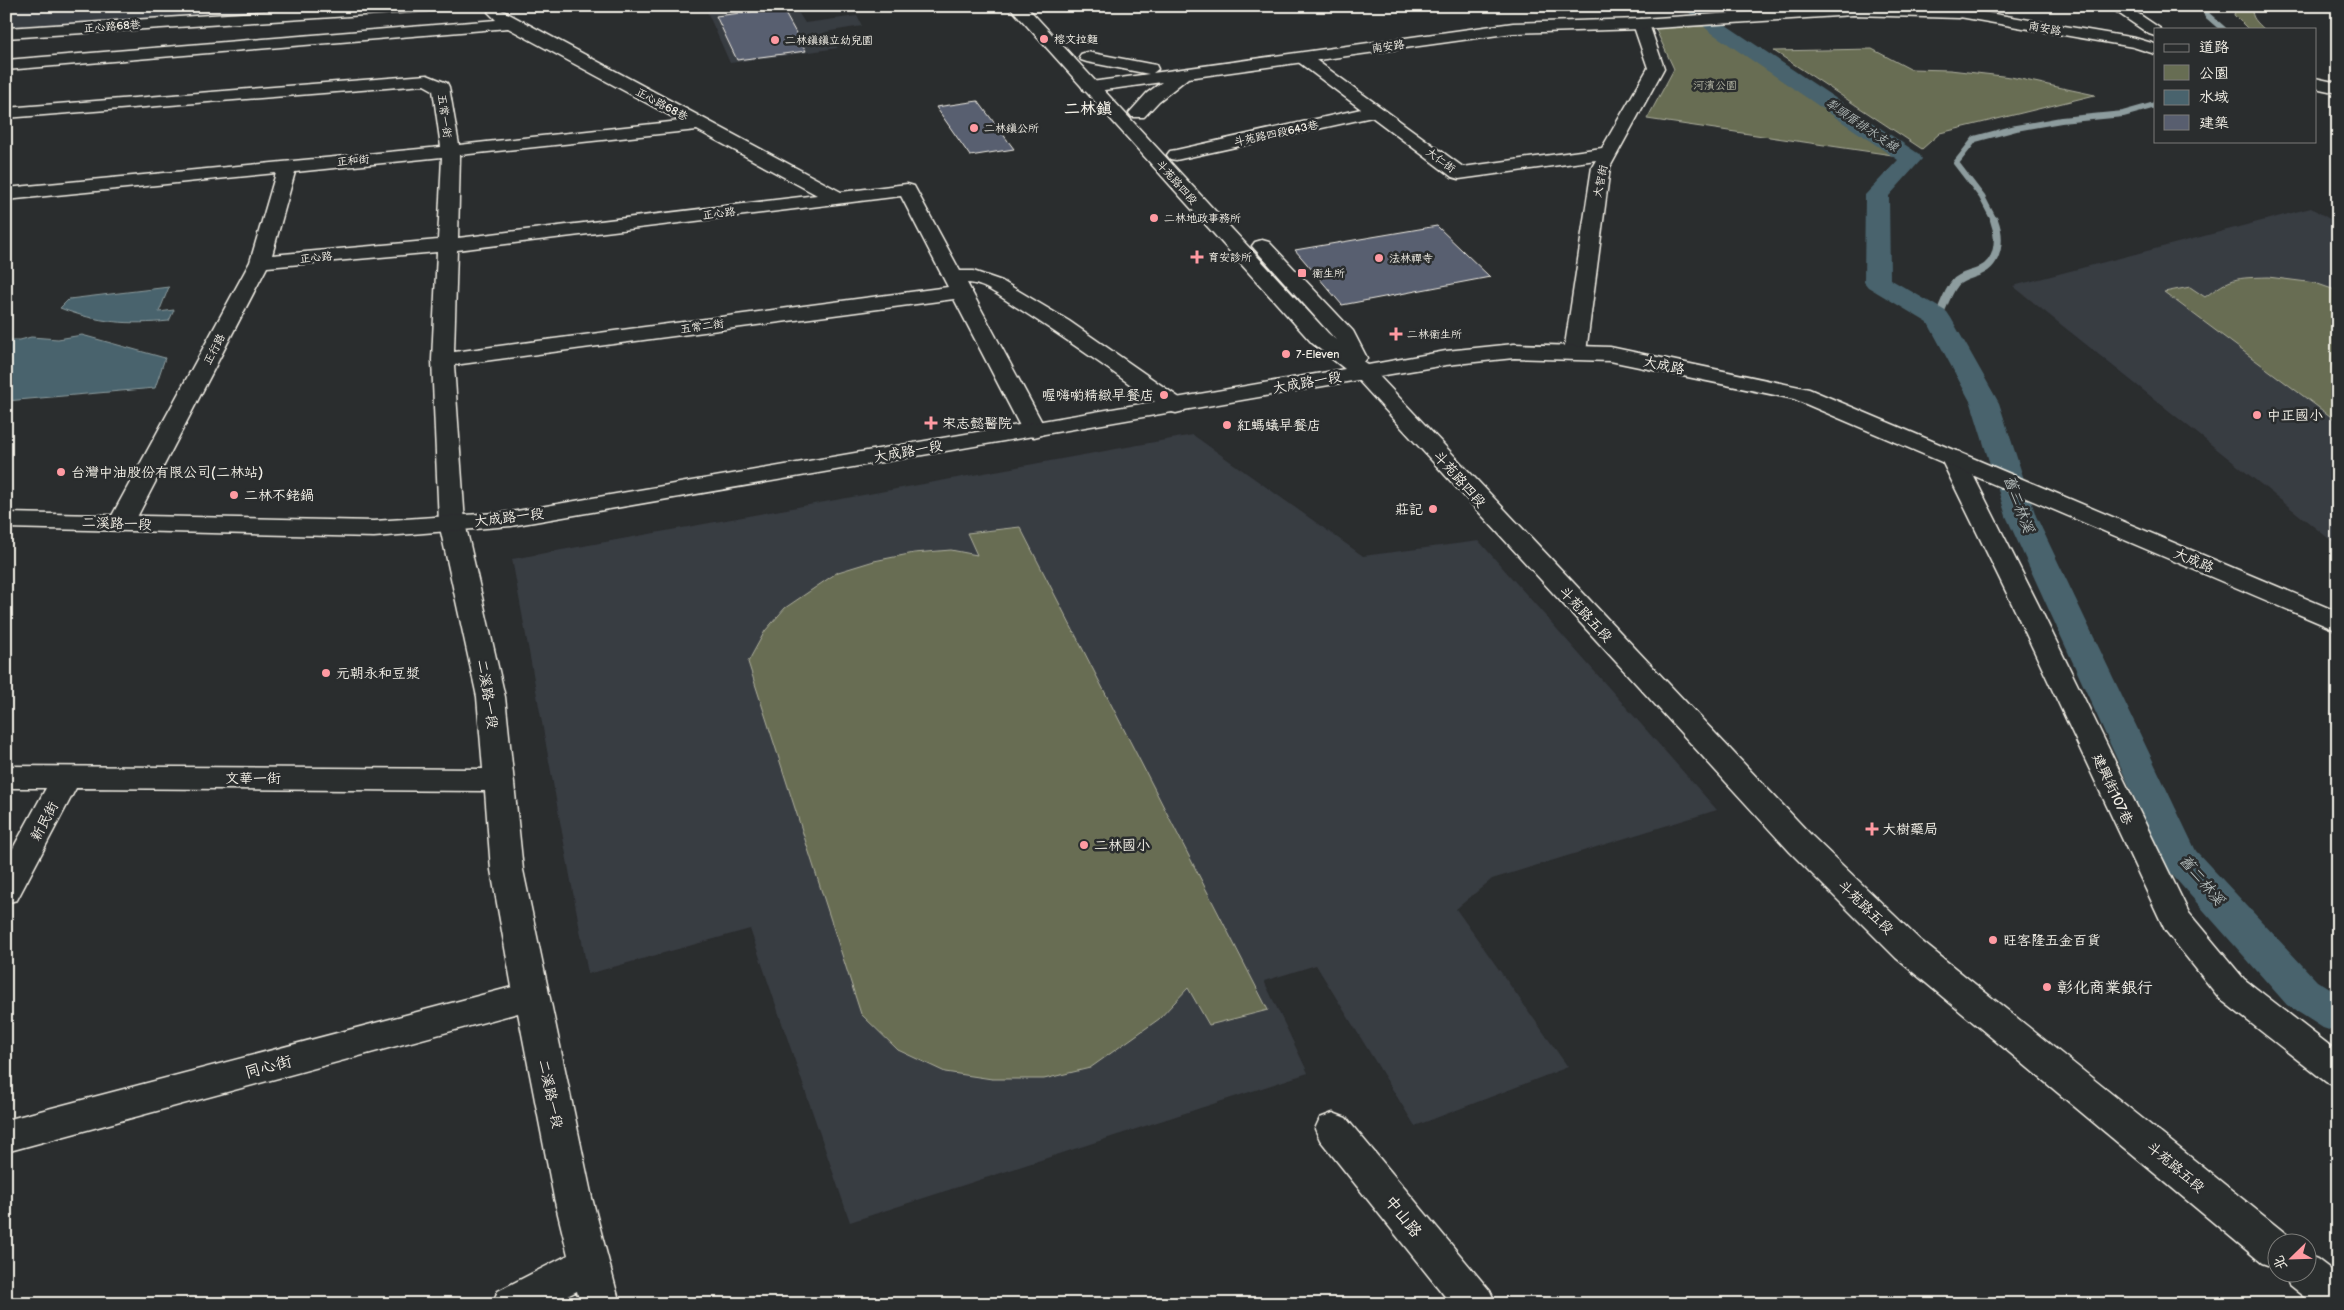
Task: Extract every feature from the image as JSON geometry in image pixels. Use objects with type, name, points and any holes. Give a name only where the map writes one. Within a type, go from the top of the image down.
[{"type":"street","name":"正心路68巷","points":[[6,32],[427,6]]},
{"type":"street","name":"正心路68巷","points":[[486,6],[511,23],[839,199]]},
{"type":"street","name":"斗苑路四段","points":[[1017,6],[1320,338],[1364,372],[1496,519]]},
{"type":"street","name":"斗苑路四段","points":[[1039,6],[1210,191]]},
{"type":"street","points":[[2116,6],[2153,28]]},
{"type":"street","points":[[2141,6],[2153,28]]},
{"type":"street","name":"南安路","points":[[1090,87],[1513,28],[1640,24],[1856,8],[1953,10],[2135,43],[2154,49]]},
{"type":"street","points":[[6,65],[511,23]]},
{"type":"street","name":"大智街","points":[[1575,352],[1601,167],[1656,68],[1640,24]]},
{"type":"street","points":[[1086,57],[1120,65],[1184,74]]},
{"type":"street","name":"大仁街","points":[[1303,58],[1459,173],[1608,153]]},
{"type":"street","points":[[1138,113],[1153,97],[1184,74]]},
{"type":"street","name":"五常一街","points":[[6,113],[427,80],[441,87],[451,151],[444,360],[452,523]]},
{"type":"street","points":[[2316,83],[2338,88]]},
{"type":"street","name":"斗苑路四段643巷","points":[[1176,155],[1375,112]]},
{"type":"street","name":"正和街","points":[[6,194],[451,151],[700,124]]},
{"type":"street","name":"正行路","points":[[121,523],[260,262],[286,167]]},
{"type":"street","name":"正心路","points":[[260,262],[448,245],[907,190],[1034,430]]},
{"type":"street","name":"斗苑路四段","points":[[1251,234],[1345,336],[1364,372]]},
{"type":"street","name":"五常二街","points":[[444,360],[957,284],[973,277],[995,285],[1061,326],[1176,406]]},
{"type":"street","name":"大成路","points":[[1364,372],[1446,358],[1514,351],[1575,352],[1610,354],[1801,394],[2338,622]]},
{"type":"street","name":"大成路一段","points":[[452,523],[511,519],[1176,406],[1364,372]]},
{"type":"street","name":"建興街107巷","points":[[1952,457],[2025,604],[2176,921],[2232,988],[2338,1072]]},
{"type":"street","name":"斗苑路五段","points":[[1496,519],[1801,844],[1908,949],[2266,1242]]},
{"type":"street","name":"二溪路一段","points":[[6,520],[374,529],[452,523],[491,697],[508,870],[530,996],[573,1198],[600,1304]]},
{"type":"street","name":"文華一街","points":[[6,777],[499,780]]},
{"type":"street","name":"新民街","points":[[6,891],[67,777]]},
{"type":"street","name":"同心街","points":[[6,1136],[530,996]]},
{"type":"street","name":"中山路","points":[[1333,1129],[1476,1304]]},
{"type":"street","points":[[512,1304],[590,1264]]},
{"type":"street","points":[[2316,1282],[2338,1300]]},
{"type":"shaded area","points":[[6,6],[332,6],[6,28]]},
{"type":"shaded area","name":"二林鎮鎮立幼兒園","points":[[735,6],[794,6],[805,23],[857,16],[862,26],[825,32],[838,48],[730,63],[706,9]]},
{"type":"shaded area","name":"中正國小","points":[[2311,208],[2338,224],[2338,546],[2013,286]]},
{"type":"shaded area","name":"二林國小","points":[[1193,435],[1363,556],[1479,541],[1717,810],[1492,879],[1456,909],[1568,1067],[1415,1126],[1316,965],[1264,981],[1308,1073],[850,1222],[750,929],[588,974],[512,559]]},
{"type":"green space","points":[[2242,6],[2258,6],[2253,8],[2252,11],[2255,20],[2263,28],[2247,28],[2234,15],[2235,10]]},
{"type":"green space","name":"河濱公園","points":[[1706,26],[1899,156],[1647,119],[1674,69],[1655,28]]},
{"type":"green space","points":[[1872,49],[1910,69],[1950,70],[2011,77],[2095,95],[1940,133],[1922,149],[1774,51]]},
{"type":"green space","points":[[2268,277],[2315,283],[2338,291],[2338,422],[2164,292],[2190,287],[2205,297],[2234,280]]},
{"type":"green space","points":[[1020,527],[1268,1010],[1209,1025],[1188,988],[1159,1019],[1090,1068],[1044,1079],[992,1079],[945,1072],[898,1050],[861,1014],[748,662],[765,631],[785,608],[838,572],[874,561],[914,553],[951,550],[977,555],[967,533]]},
{"type":"water","points":[[169,287],[159,312],[174,310],[169,321],[114,322],[87,317],[60,308],[69,299]]},
{"type":"water","points":[[82,335],[165,358],[155,388],[6,401],[6,344],[8,340],[20,340],[31,337],[58,339]]},
{"type":"building","points":[[782,8],[806,51],[737,60],[716,16]]},
{"type":"building","name":"二林鎮公所","points":[[978,101],[1014,149],[970,156],[936,107]]},
{"type":"building","name":"法林禪寺","points":[[1437,226],[1490,277],[1342,305],[1295,250]]},
{"type":"waterway","name":"舊二林溪","points":[[1691,6],[1716,27],[1911,159],[1877,195],[1877,282],[1938,318],[1985,403],[2021,516],[2181,859],[2302,993],[2338,1016]]},
{"type":"waterway","name":"舊二林溪","points":[[2205,6],[2207,15],[2222,28]]},
{"type":"waterway","name":"舊二林溪","points":[[1994,220],[1982,197],[1956,163],[1975,139],[2016,128],[2061,120],[2123,114],[2154,105]]},
{"type":"waterway","name":"舊二林溪","points":[[1938,318],[1947,296],[1955,283],[1963,277],[1986,267],[1995,256],[1998,242],[1994,220]]},
{"type":"place","name":"榕文拉麵","points":[[1044,39]]},
{"type":"place","name":"二林鎮鎮立幼兒園","points":[[775,40]]},
{"type":"place","name":"二林鎮公所","points":[[974,128]]},
{"type":"place","name":"二林地政事務所","points":[[1154,218]]},
{"type":"place","name":"育安診所","points":[[1197,257]]},
{"type":"place","name":"法林禪寺","points":[[1379,258]]},
{"type":"place","name":"衛生所","points":[[1302,273]]},
{"type":"place","name":"二林衛生所","points":[[1396,334]]},
{"type":"place","name":"7-Eleven","points":[[1286,354]]},
{"type":"place","name":"喔嗨喲精緻早餐店","points":[[1164,395]]},
{"type":"place","name":"中正國小","points":[[2257,415]]},
{"type":"place","name":"宋志懿醫院","points":[[931,423]]},
{"type":"place","name":"紅螞蟻早餐店","points":[[1227,425]]},
{"type":"place","name":"台灣中油股份有限公司(二林站)","points":[[61,472]]},
{"type":"place","name":"二林不銠鍋","points":[[234,495]]},
{"type":"place","name":"莊記","points":[[1433,509]]},
{"type":"place","name":"元朝永和豆漿","points":[[326,673]]},
{"type":"place","name":"大樹藥局","points":[[1872,829]]},
{"type":"place","name":"二林國小","points":[[1084,845]]},
{"type":"place","name":"旺客隆五金百貨","points":[[1993,940]]},
{"type":"place","name":"彰化商業銀行","points":[[2047,987]]},
{"type":"district","name":"二林鎮","points":[[1088,108]]},
{"type":"water label","name":"犁頭厝排水支線","points":[[1862,125]]}]
